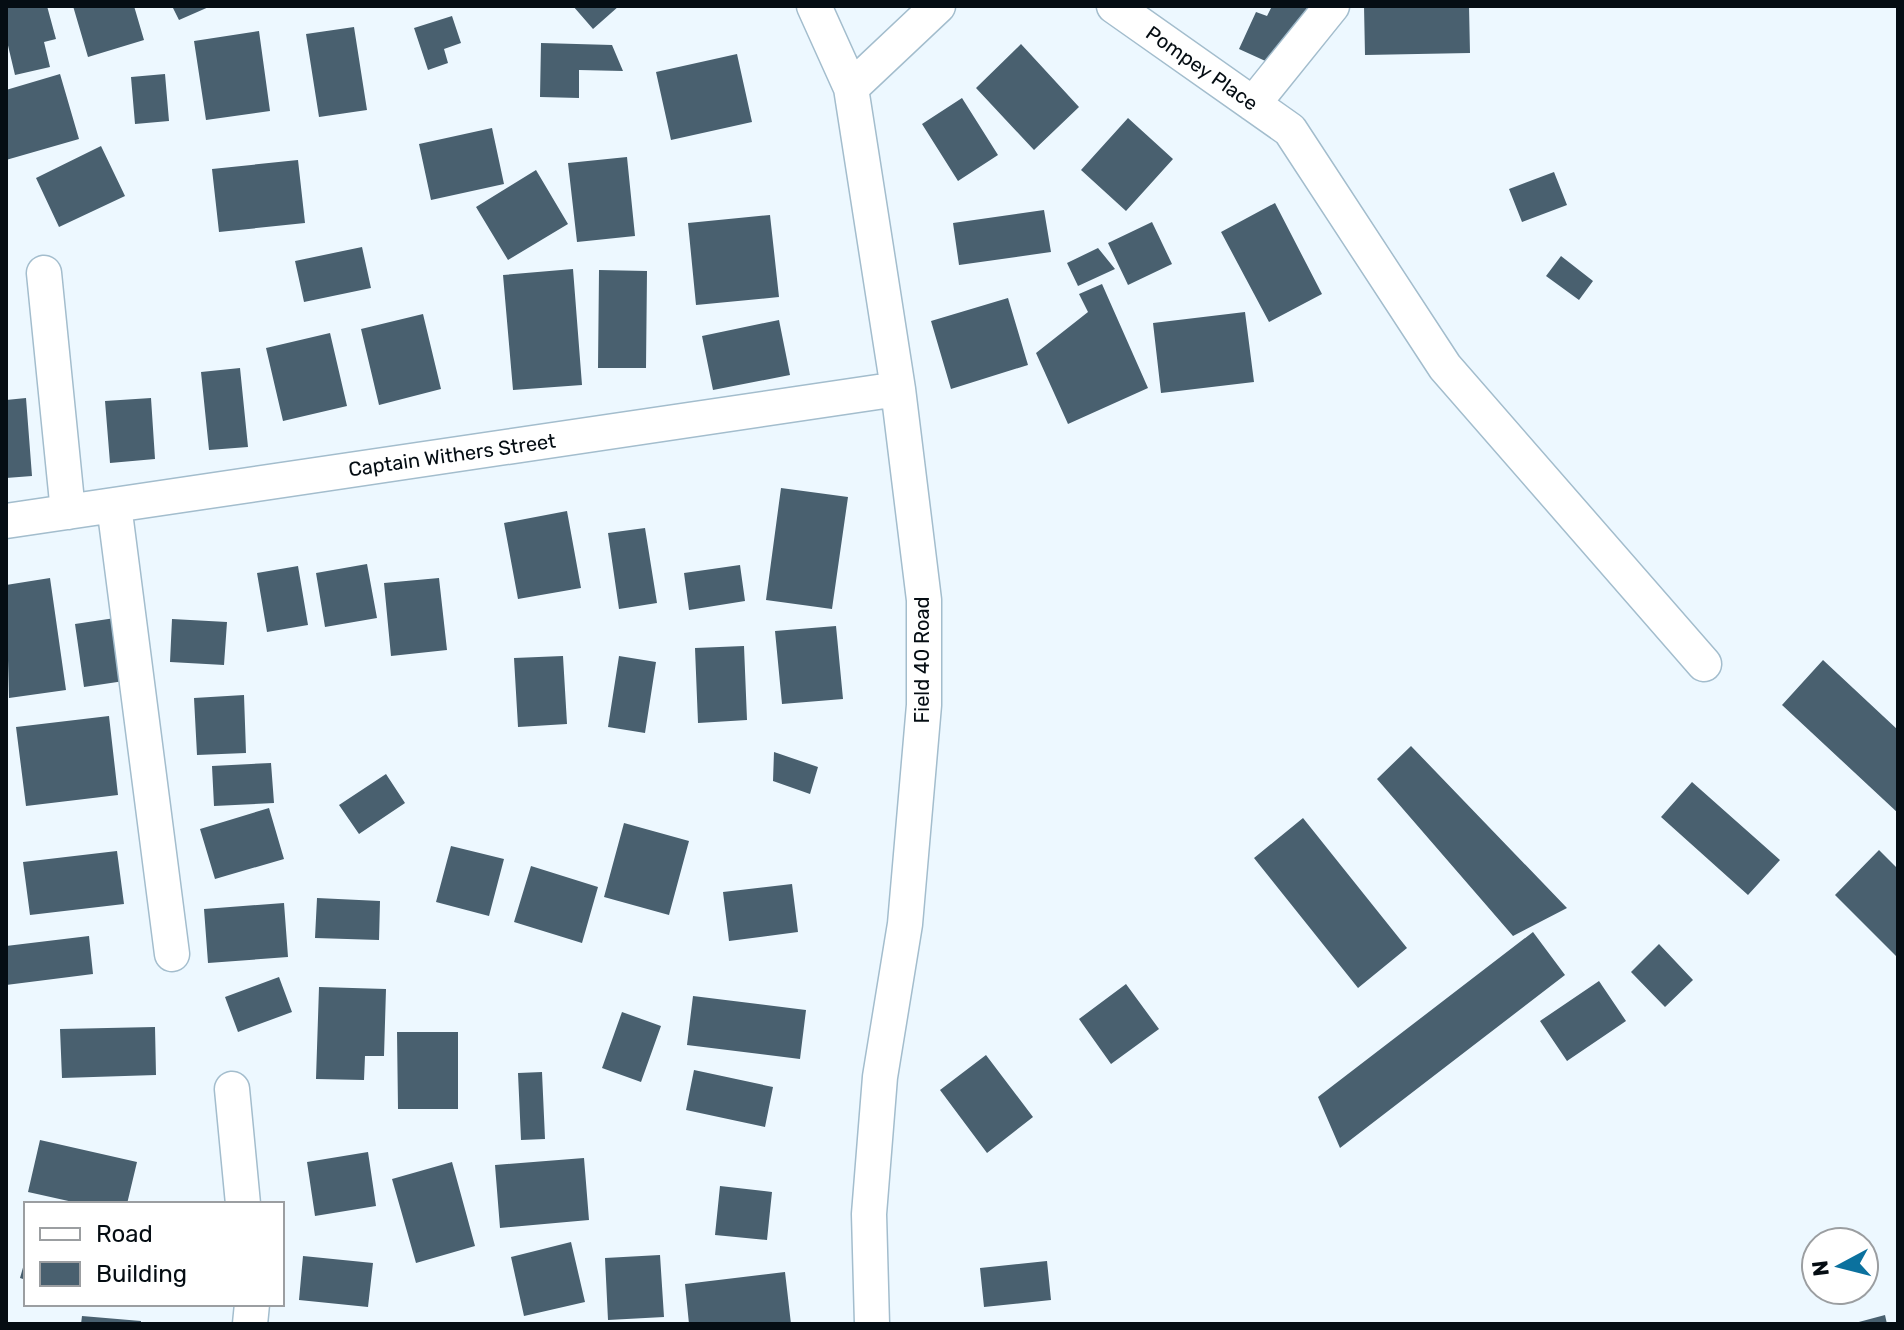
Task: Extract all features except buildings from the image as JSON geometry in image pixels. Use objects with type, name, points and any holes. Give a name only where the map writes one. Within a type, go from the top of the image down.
[{"type":"street","name":"Field 40 Road","points":[[814,6],[851,88],[898,389],[924,600],[924,705],[905,924],[880,1077],[869,1214],[872,1324]]},
{"type":"street","points":[[851,88],[938,6]]},
{"type":"street","name":"Pompey Place","points":[[1114,6],[1290,130],[1445,367],[1704,664]]},
{"type":"street","points":[[1253,104],[1332,6]]},
{"type":"street","points":[[44,273],[68,512]]},
{"type":"street","name":"Captain Withers Street","points":[[6,521],[898,389]]},
{"type":"street","points":[[114,505],[172,954]]},
{"type":"street","points":[[232,1089],[243,1202]]}]
